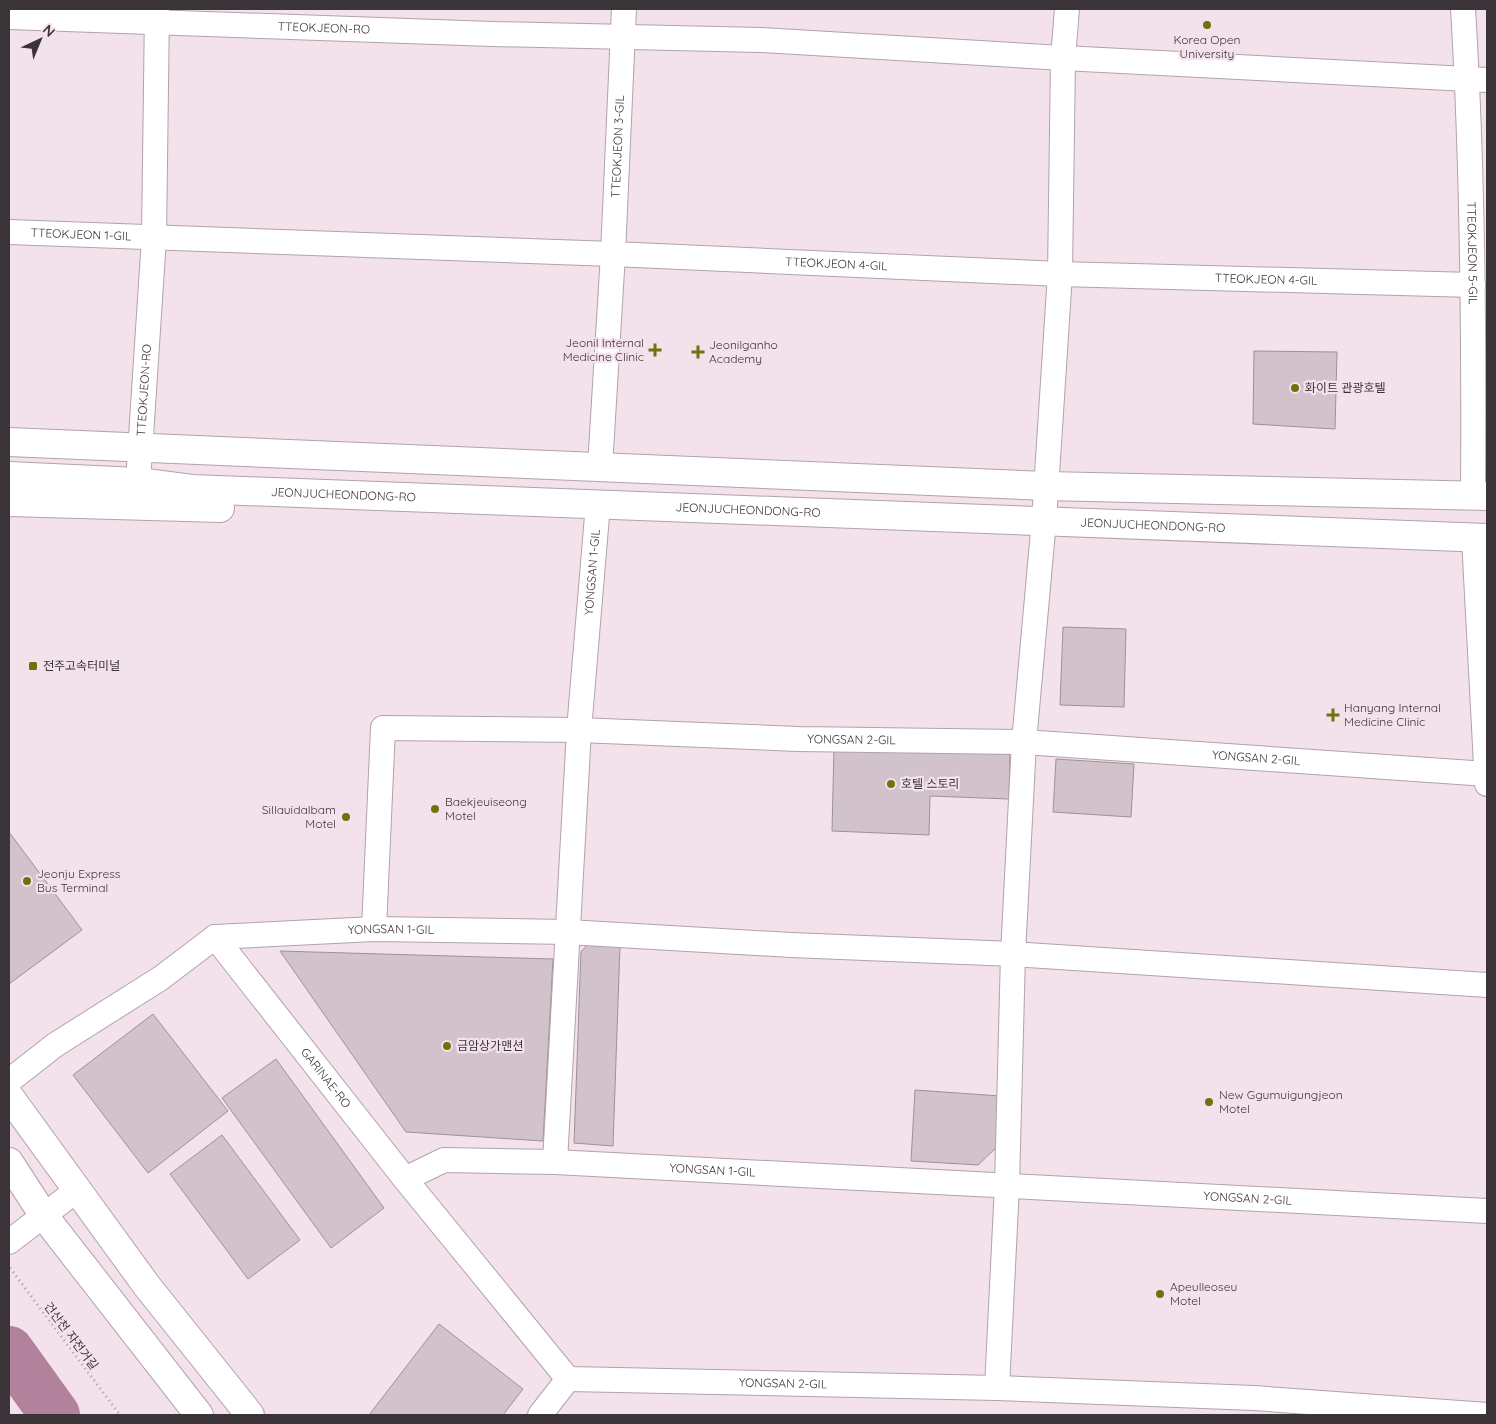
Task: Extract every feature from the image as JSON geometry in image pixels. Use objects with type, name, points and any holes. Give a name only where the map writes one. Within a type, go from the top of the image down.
[{"type":"street","name":"TTEOKJEON 3-GIL","points":[[600,467],[613,254],[624,9]]},
{"type":"street","points":[[997,1388],[1007,1184],[1013,954],[1024,742],[1044,520],[1060,274],[1063,58],[1067,9]]},
{"type":"street","name":"TTEOKJEON 5-GIL","points":[[1463,9],[1477,80],[1473,285],[1480,496]]},
{"type":"street","name":"TTEOKJEON-RO","points":[[138,482],[154,238],[156,16]]},
{"type":"street","name":"TTEOKJEON-RO","points":[[9,17],[156,16],[492,34],[623,38]]},
{"type":"street","points":[[623,38],[760,40],[1477,80]]},
{"type":"street","name":"TTEOKJEON 1-GIL","points":[[9,232],[154,238]]},
{"type":"street","points":[[154,238],[613,254]]},
{"type":"street","name":"TTEOKJEON 4-GIL","points":[[613,254],[1060,274],[1473,285]]},
{"type":"street","points":[[9,442],[1046,486],[1480,496]]},
{"type":"street","name":"JEONJUCHEONDONG-RO","points":[[9,476],[138,482],[192,488],[258,491],[1481,538]]},
{"type":"street","points":[[9,502],[254,509],[258,491]]},
{"type":"street","name":"YONGSAN 1-GIL","points":[[555,1162],[579,730],[598,504]]},
{"type":"street","points":[[1481,538],[1487,784]]},
{"type":"street","points":[[374,930],[383,728],[579,730]]},
{"type":"street","name":"YONGSAN 2-GIL","points":[[579,730],[798,739],[1024,742],[1487,774]]},
{"type":"street","name":"YONGSAN 1-GIL","points":[[215,937],[374,930],[568,932],[791,945],[1013,954]]},
{"type":"street","points":[[9,1081],[55,1045],[161,978],[215,937]]},
{"type":"street","name":"GARINAE-RO","points":[[215,937],[405,1178],[568,1379]]},
{"type":"street","points":[[1013,954],[1487,986]]},
{"type":"street","points":[[9,1096],[147,1286],[250,1415]]},
{"type":"street","name":"YONGSAN 1-GIL","points":[[405,1178],[444,1160],[555,1162],[782,1175]]},
{"type":"street","points":[[9,1162],[26,1229],[198,1415]]},
{"type":"street","name":"YONGSAN 2-GIL","points":[[782,1175],[1007,1184],[1487,1211]]},
{"type":"street","points":[[26,1229],[77,1190]]},
{"type":"street","points":[[540,1415],[568,1379]]},
{"type":"street","name":"YONGSAN 2-GIL","points":[[568,1379],[997,1388],[1254,1398],[1487,1415]]},
{"type":"path","name":"건산천 자전거길","points":[[9,1266],[120,1415]]},
{"type":"building","name":"화이트 관광호텔","points":[[1254,351],[1337,352],[1335,429],[1253,424]]},
{"type":"building","points":[[1063,627],[1126,629],[1124,707],[1060,705]]},
{"type":"building","points":[[834,748],[1010,754],[1009,799],[930,796],[929,835],[832,831]]},
{"type":"building","points":[[1056,759],[1134,764],[1131,817],[1053,812]]},
{"type":"building","name":"Jeonju Express Bus Terminal","points":[[9,832],[82,930],[9,984]]},
{"type":"building","points":[[589,943],[620,945],[613,1146],[574,1143],[581,952]]},
{"type":"building","name":"금암상가맨션","points":[[280,951],[553,959],[543,1141],[406,1132]]},
{"type":"building","points":[[153,1014],[228,1111],[148,1173],[73,1075]]},
{"type":"building","points":[[276,1059],[384,1208],[331,1248],[222,1098]]},
{"type":"building","points":[[915,1090],[1000,1096],[997,1147],[978,1165],[911,1161]]},
{"type":"building","points":[[222,1135],[300,1240],[248,1279],[170,1174]]},
{"type":"building","points":[[439,1324],[523,1389],[503,1415],[369,1415]]},
{"type":"waterway","points":[[9,1351],[55,1415]]},
{"type":"place","name":"Korea Open University","points":[[1207,25]]},
{"type":"place","name":"Jeonil Internal Medicine Clinic","points":[[655,350]]},
{"type":"place","name":"Jeonilganho Academy","points":[[698,352]]},
{"type":"place","name":"화이트 관광호텔","points":[[1295,388]]},
{"type":"place","name":"전주고속터미널","points":[[33,666]]},
{"type":"place","name":"Hanyang Internal Medicine Clinic","points":[[1333,715]]},
{"type":"place","name":"호텔 스토리","points":[[891,784]]},
{"type":"place","name":"Baekjeuiseong Motel","points":[[435,809]]},
{"type":"place","name":"Sillauidalbam Motel","points":[[346,817]]},
{"type":"place","name":"Jeonju Express Bus Terminal","points":[[27,881]]},
{"type":"place","name":"금암상가맨션","points":[[447,1046]]},
{"type":"place","name":"New Ggumuigungjeon Motel","points":[[1209,1102]]},
{"type":"place","name":"Apeulleoseu Motel","points":[[1160,1294]]}]
